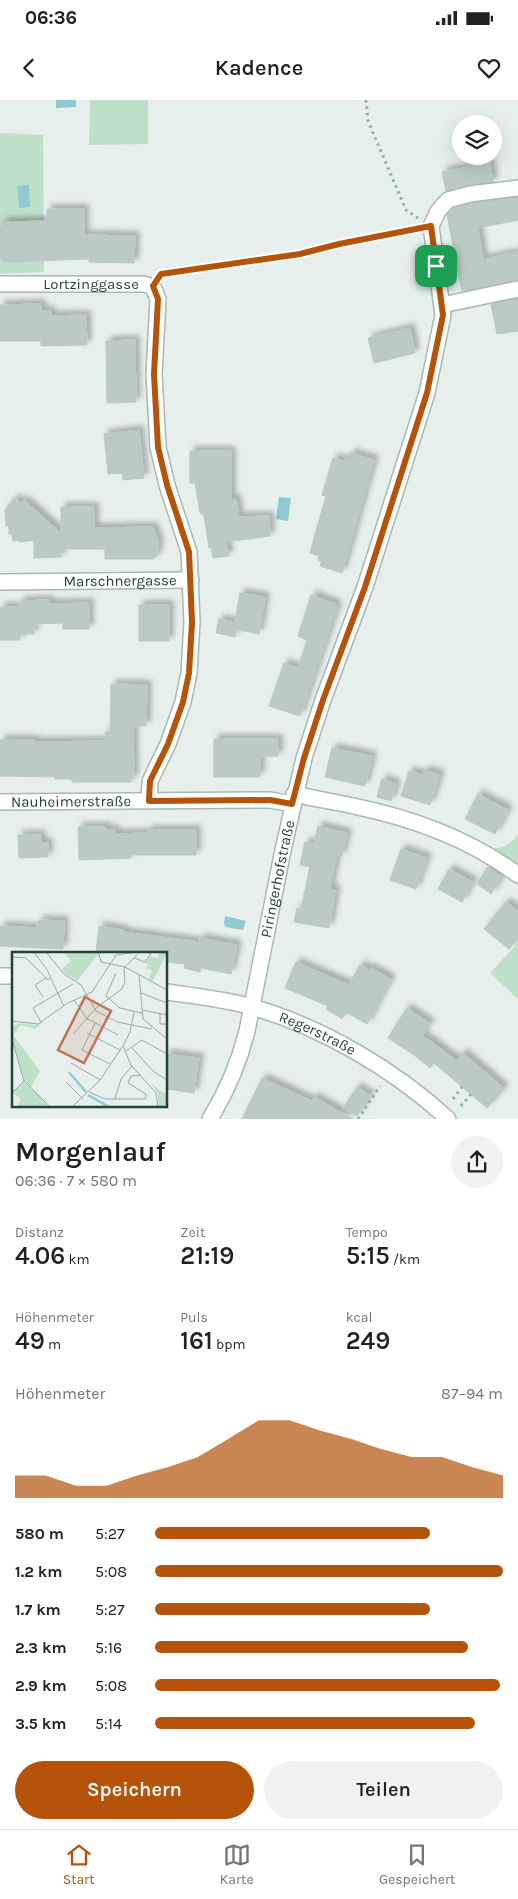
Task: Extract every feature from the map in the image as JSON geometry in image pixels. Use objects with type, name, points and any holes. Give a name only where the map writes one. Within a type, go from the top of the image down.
[{"type":"street","points":[[431,226],[438,211],[448,200],[470,194],[518,188]]},
{"type":"street","name":"Piringerhofstraße","points":[[210,1119],[229,1085],[239,1060],[247,1031],[293,799],[318,715],[365,587],[427,393],[443,315],[431,226]]},
{"type":"street","name":"Lortzinggasse","points":[[0,284],[136,284],[153,286],[158,299],[154,374],[158,447],[167,485],[186,540],[191,580]]},
{"type":"street","points":[[442,305],[518,289]]},
{"type":"street","name":"Marschnergasse","points":[[0,582],[191,580],[192,622],[189,673],[178,720],[150,781],[149,801]]},
{"type":"street","name":"Nauheimerstraße","points":[[0,802],[293,799],[359,807],[427,826],[470,844],[518,875]]},
{"type":"street","name":"Regerstraße","points":[[168,992],[252,1006],[310,1029],[375,1063],[430,1102],[448,1119]]},
{"type":"path","points":[[366,100],[368,121],[406,210],[431,226]]},
{"type":"path","points":[[153,286],[161,274],[300,254],[339,244],[431,226]]},
{"type":"path","points":[[358,1119],[381,1085]]},
{"type":"path","points":[[453,1099],[462,1087]]},
{"type":"path","points":[[461,1106],[471,1094]]},
{"type":"green space","points":[[90,100],[148,100],[148,144],[89,145]]},
{"type":"green space","points":[[0,133],[43,135],[44,272],[0,274]]},
{"type":"green space","points":[[518,834],[518,867],[491,848],[506,846]]},
{"type":"green space","points":[[518,943],[518,999],[490,973]]},
{"type":"water","points":[[56,100],[76,100],[76,107],[56,108]]},
{"type":"water","points":[[29,185],[30,207],[19,208],[17,186]]},
{"type":"water","points":[[279,497],[291,498],[288,521],[276,519]]},
{"type":"water","points":[[225,916],[246,921],[243,930],[226,927],[224,924]]},
{"type":"building","points":[[479,165],[490,165],[493,182],[469,185],[446,191],[442,172]]},
{"type":"building","points":[[518,197],[518,220],[478,228],[483,259],[518,252],[518,280],[462,291],[447,215],[453,208],[472,203]]},
{"type":"building","points":[[47,209],[84,209],[84,235],[135,236],[134,263],[89,262],[89,259],[3,262],[3,258],[0,259],[0,227],[2,227],[3,222],[47,221]]},
{"type":"building","points":[[518,299],[518,331],[497,334],[491,304]]},
{"type":"building","points":[[41,304],[41,311],[51,311],[51,316],[86,315],[87,345],[41,346],[41,341],[0,341],[0,305]]},
{"type":"building","points":[[410,328],[415,353],[374,363],[368,338]]},
{"type":"building","points":[[135,340],[136,402],[107,403],[106,341]]},
{"type":"building","points":[[139,430],[144,478],[123,480],[122,473],[108,474],[104,434]]},
{"type":"building","points":[[190,451],[231,451],[231,500],[236,499],[239,517],[269,516],[270,536],[226,542],[229,556],[213,558],[211,548],[209,548],[204,515],[200,513],[195,483],[190,483]]},
{"type":"building","points":[[351,453],[374,460],[342,573],[320,566],[322,561],[318,560],[319,556],[310,553],[326,496],[322,495],[333,458],[344,461],[345,458],[349,459]]},
{"type":"building","points":[[15,498],[21,503],[24,500],[61,533],[61,507],[94,507],[94,528],[153,527],[158,541],[158,554],[153,559],[105,559],[105,549],[61,549],[61,557],[34,558],[34,540],[13,541],[12,534],[9,534],[9,526],[6,526],[5,510]]},
{"type":"building","points":[[240,593],[265,597],[259,634],[236,629],[235,637],[216,633],[219,619],[235,622]]},
{"type":"building","points":[[311,595],[336,604],[336,610],[300,716],[269,706],[284,663],[298,668],[307,640],[298,636]]},
{"type":"building","points":[[49,600],[49,604],[89,603],[89,629],[63,629],[63,623],[34,624],[34,634],[20,634],[20,640],[0,640],[0,607],[20,607],[20,601]]},
{"type":"building","points":[[139,605],[169,605],[169,641],[139,641]]},
{"type":"building","points":[[111,684],[147,685],[146,726],[133,726],[134,778],[131,778],[131,782],[72,782],[72,779],[55,779],[55,777],[0,776],[0,740],[35,740],[35,742],[105,741],[105,732],[110,732]]},
{"type":"building","points":[[214,739],[278,739],[278,756],[260,756],[260,777],[214,777]]},
{"type":"building","points":[[332,748],[372,756],[365,786],[325,777]]},
{"type":"building","points":[[425,770],[440,775],[430,805],[401,796],[409,771],[423,775]]},
{"type":"building","points":[[382,779],[396,784],[391,801],[377,797]]},
{"type":"building","points":[[478,794],[508,810],[495,834],[465,819]]},
{"type":"building","points":[[318,826],[347,833],[342,856],[337,854],[330,889],[336,890],[329,928],[294,922],[297,908],[301,909],[310,867],[300,865],[305,842],[314,843]]},
{"type":"building","points":[[78,827],[106,827],[106,830],[115,830],[116,834],[148,833],[148,830],[196,830],[196,855],[131,855],[131,858],[79,860]]},
{"type":"building","points":[[18,835],[41,835],[41,843],[48,843],[48,857],[19,858]]},
{"type":"building","points":[[401,849],[427,858],[416,889],[390,880]]},
{"type":"building","points":[[488,867],[502,877],[491,894],[477,884]]},
{"type":"building","points":[[449,869],[473,882],[462,902],[438,889]]},
{"type":"building","points":[[506,902],[518,911],[518,938],[509,949],[484,929]]},
{"type":"building","points":[[39,920],[64,921],[63,949],[0,946],[0,926],[38,928]]},
{"type":"building","points":[[99,926],[123,930],[123,932],[200,942],[200,938],[237,945],[231,974],[201,968],[200,972],[184,968],[185,964],[168,962],[168,952],[96,952]]},
{"type":"building","points":[[296,962],[349,985],[360,965],[370,970],[371,968],[391,979],[367,1024],[346,1012],[342,1019],[326,1009],[328,1006],[285,988]]},
{"type":"building","points":[[407,1008],[430,1023],[422,1035],[456,1060],[463,1053],[504,1088],[487,1108],[434,1063],[430,1068],[388,1038]]},
{"type":"building","points":[[168,1054],[199,1058],[194,1093],[168,1089]]},
{"type":"building","points":[[262,1078],[312,1101],[314,1097],[353,1119],[242,1119]]},
{"type":"building","points":[[357,1087],[370,1095],[357,1116],[344,1107]]},
{"type":"route","points":[[431,226],[436,266],[443,315],[427,393],[365,587],[323,700],[304,758],[292,804],[270,800],[149,801],[150,781],[168,744],[183,702],[189,673],[192,622],[189,552],[167,485],[158,447],[154,374],[158,299],[153,286],[161,274],[300,254],[339,244],[431,226]]}]
